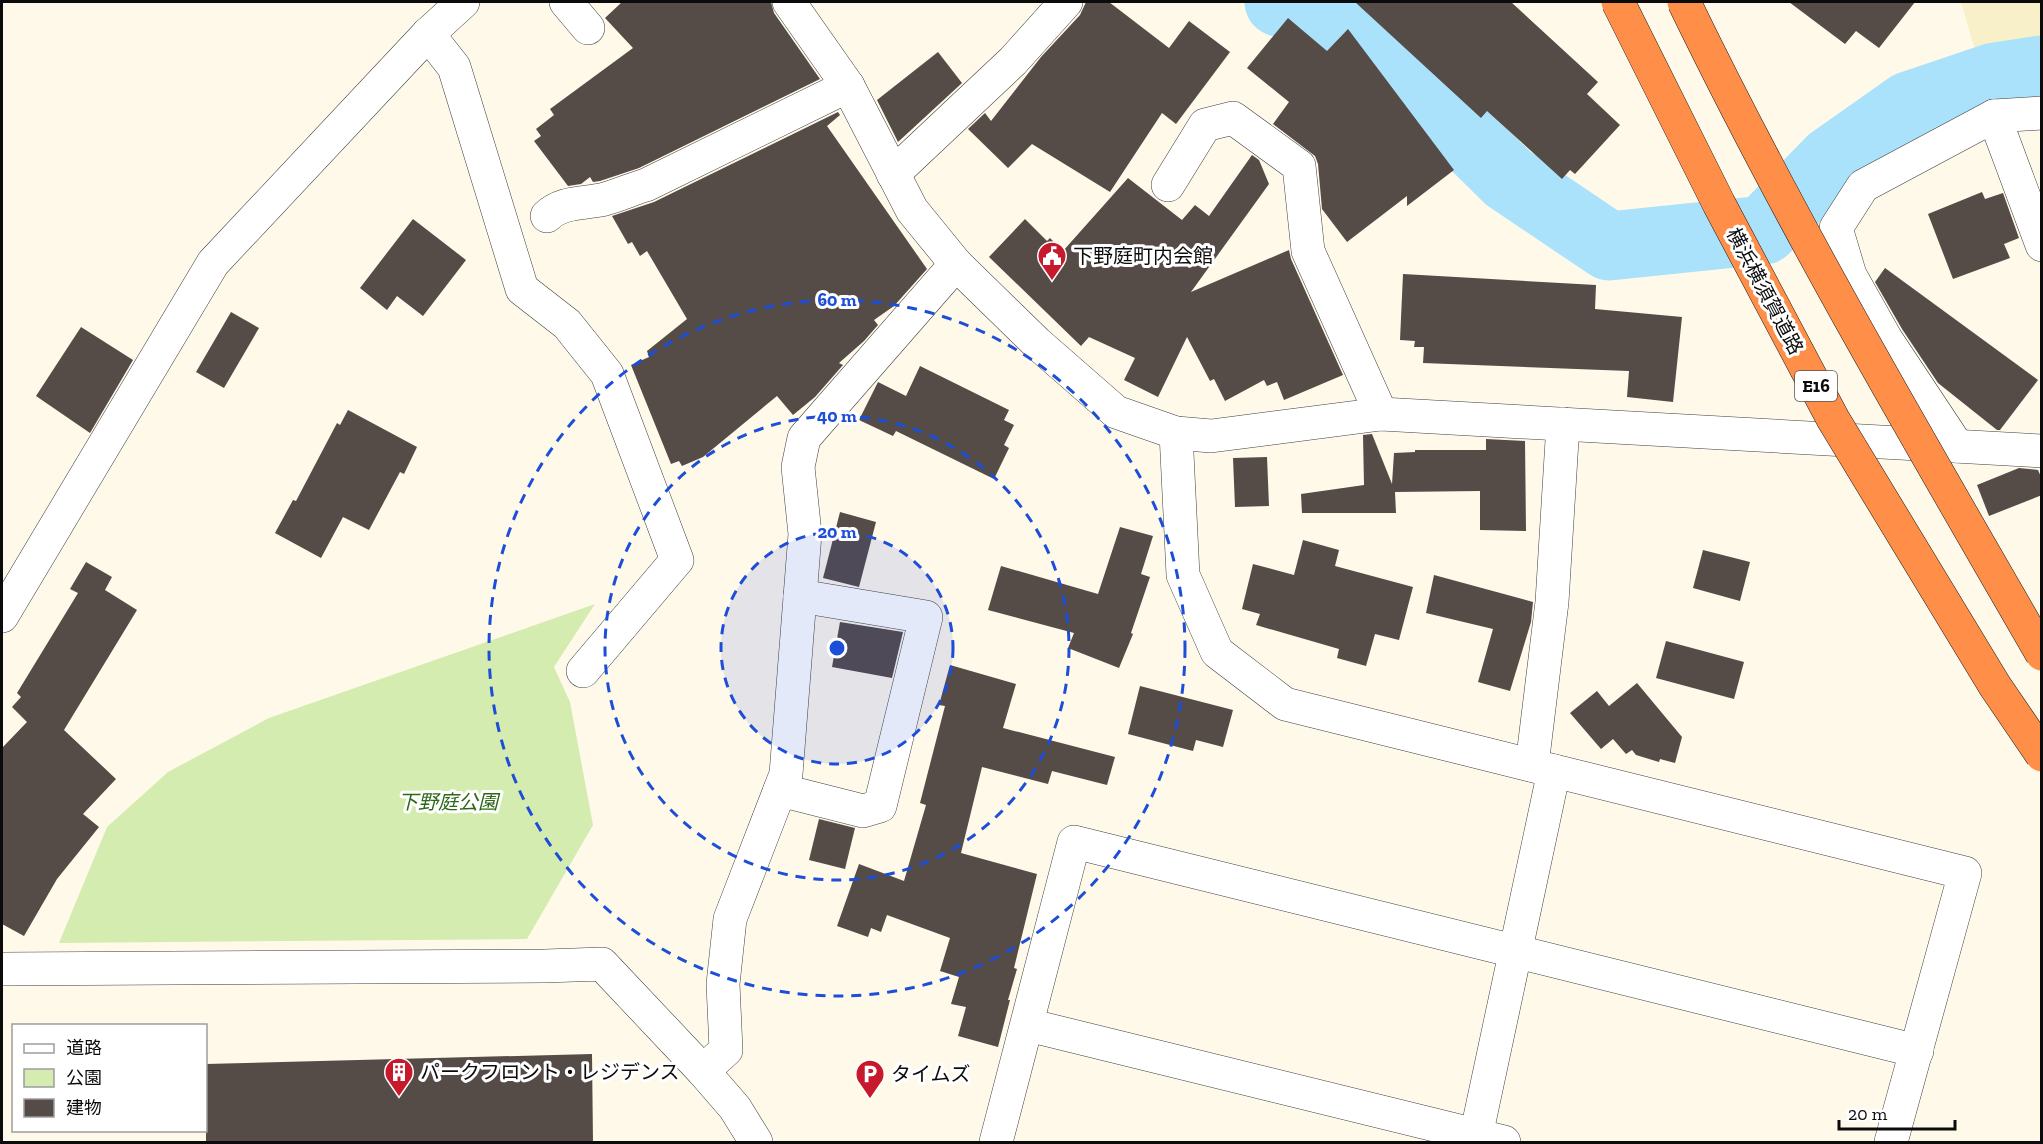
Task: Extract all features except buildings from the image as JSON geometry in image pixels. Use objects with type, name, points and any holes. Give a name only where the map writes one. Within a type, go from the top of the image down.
[{"type":"highway","name":"横浜横須賀道路","points":[[1618,2],[1719,204],[1833,419],[1995,686],[2042,755]]},
{"type":"highway","points":[[1684,2],[1724,84],[1882,376],[2042,654]]},
{"type":"street","points":[[2,616],[213,263],[428,34],[463,2]]},
{"type":"street","points":[[566,2],[588,28]]},
{"type":"street","points":[[789,2],[848,86],[912,210],[956,264],[1037,343],[1116,412],[1176,434],[1211,436],[1381,414],[2042,451]]},
{"type":"street","points":[[893,174],[1013,60],[1066,2]]},
{"type":"street","points":[[428,34],[453,67],[515,244],[522,289],[567,324],[607,374],[677,560],[583,671]]},
{"type":"street","points":[[547,216],[555,208],[606,199],[624,191],[646,186],[848,86]]},
{"type":"street","points":[[1957,446],[1886,339],[1850,276],[1836,228],[1863,186],[1995,116],[2042,113]]},
{"type":"street","points":[[1995,116],[2042,245]]},
{"type":"street","points":[[1168,185],[1205,125],[1233,118],[1299,166],[1308,251],[1381,414]]},
{"type":"street","points":[[703,1071],[726,1050],[723,984],[730,919],[786,774],[805,534],[798,467],[804,438],[956,264]]},
{"type":"street","points":[[1028,1025],[1490,1139],[1543,768],[1563,424]]},
{"type":"street","points":[[1176,434],[1183,575],[1217,652],[1285,704],[1965,873],[1892,1143]]},
{"type":"street","points":[[780,790],[863,811],[880,806],[926,617],[800,596]]},
{"type":"street","points":[[996,1143],[1074,842],[1917,1051]]},
{"type":"street","points":[[2,969],[602,964],[735,1108],[756,1143]]},
{"type":"shaded area","points":[[1961,2],[2041,2],[2041,96],[1990,101]]},
{"type":"green space","name":"下野庭公園","points":[[595,604],[554,667],[570,702],[593,825],[527,939],[59,943],[107,827],[168,772],[269,718]]},
{"type":"waterway","points":[[1279,2],[1333,20],[1421,92],[1508,178],[1609,246],[1764,230],[1831,161],[1909,106],[1995,77],[2042,70]]},
{"type":"place","name":"下野庭町内会館","points":[[1052,282]]},
{"type":"place","name":"パークフロント・レジデンス","points":[[399,1098]]},
{"type":"place","name":"タイムズ","points":[[870,1100]]}]
